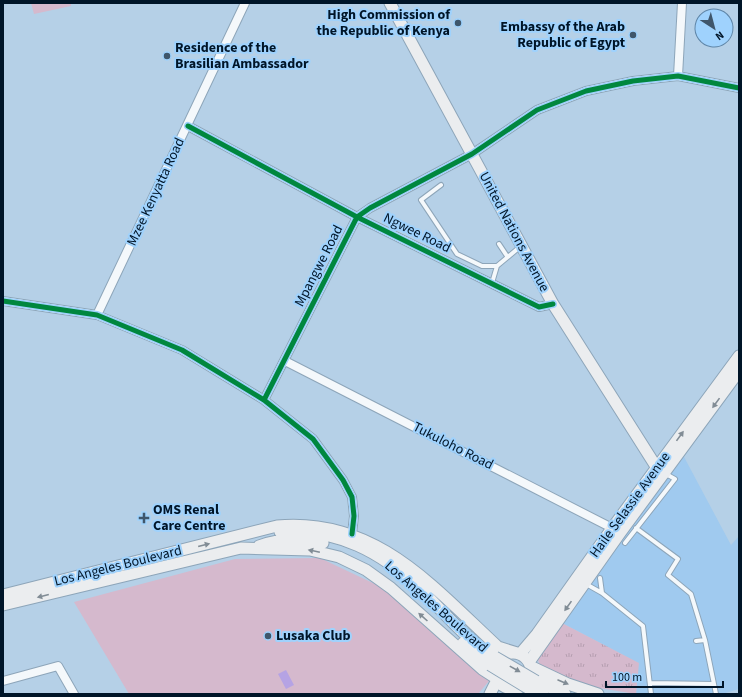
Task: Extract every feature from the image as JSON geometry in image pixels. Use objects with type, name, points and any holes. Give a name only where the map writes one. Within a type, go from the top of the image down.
[{"type":"main road","name":"United Nations Avenue","points":[[390,3],[553,304],[661,470]]},
{"type":"main road","name":"Haile Selassie Avenue","points":[[530,664],[739,356]]},
{"type":"main road","name":"Haile Selassie Avenue","points":[[661,470],[739,372]]},
{"type":"main road","name":"Los Angeles Boulevard","points":[[3,595],[277,526],[300,524],[318,525],[352,534],[401,560],[498,647],[518,654]]},
{"type":"main road","name":"Los Angeles Boulevard","points":[[255,532],[292,532],[322,535],[362,546],[394,566],[422,591],[520,689],[565,694]]},
{"type":"main road","name":"Haile Selassie Avenue","points":[[518,654],[619,534]]},
{"type":"main road","name":"Los Angeles Boulevard","points":[[254,548],[271,542],[292,539],[321,542],[359,553],[390,572],[417,596],[463,643],[492,661]]},
{"type":"main road","name":"Los Angeles Boulevard","points":[[3,605],[241,548],[310,550],[339,557],[366,570],[391,588],[482,669],[497,679],[502,686],[543,694]]},
{"type":"main road","points":[[490,694],[497,679],[495,668],[499,659],[508,654],[518,654],[530,664],[568,684],[598,694]]},
{"type":"main road","points":[[520,689],[528,682],[531,674],[530,664]]},
{"type":"street","name":"Mzee Kenyatta Road","points":[[97,315],[188,126],[244,3]]},
{"type":"street","points":[[678,76],[682,3]]},
{"type":"street","name":"Mpangwe Road","points":[[264,400],[357,217],[370,208],[472,154],[537,110],[560,99],[586,91],[633,81],[678,76],[739,88]]},
{"type":"street","name":"Ngwee Road","points":[[188,126],[357,217],[539,307],[553,304]]},
{"type":"street","points":[[3,301],[97,315],[182,350],[264,400],[313,439],[343,480],[352,497],[354,516],[352,534]]},
{"type":"street","name":"Tukuloho Road","points":[[285,361],[619,534]]},
{"type":"street","points":[[3,681],[58,666],[74,694]]},
{"type":"lane","points":[[441,185],[421,200],[457,254],[482,266],[497,266]]},
{"type":"lane","points":[[499,244],[507,256]]},
{"type":"lane","points":[[492,283],[497,266],[507,256],[522,246]]},
{"type":"lane","points":[[619,534],[636,528],[675,480],[661,470]]},
{"type":"lane","points":[[636,528],[678,559],[668,575],[691,594],[705,640],[716,694]]},
{"type":"lane","points":[[600,578],[602,593]]},
{"type":"lane","points":[[584,583],[602,593],[643,626],[651,683],[651,694]]},
{"type":"lane","points":[[696,641],[705,640]]},
{"type":"lane","points":[[651,683],[714,684]]},
{"type":"shaded area","points":[[683,455],[731,545],[739,536],[739,689],[722,694],[636,694],[638,663],[560,622]]},
{"type":"shaded area","points":[[286,670],[294,685],[286,689],[278,674]]},
{"type":"green space","points":[[31,3],[71,3],[71,6],[34,14]]},
{"type":"green space","name":"Lusaka Club","points":[[320,558],[394,593],[489,681],[478,694],[129,694],[74,602],[235,559]]},
{"type":"green space","points":[[560,622],[639,663],[636,694],[567,681],[540,667],[537,656]]},
{"type":"cycle path","points":[[264,400],[357,217],[370,208],[472,154],[537,110],[586,91],[633,81],[678,76],[739,88]]},
{"type":"cycle path","points":[[188,126],[357,217],[539,307],[553,304]]},
{"type":"cycle path","points":[[3,301],[97,315],[182,350],[264,400],[313,439],[343,480],[352,497],[354,516],[352,534]]},
{"type":"place","name":"High Commission of the Republic of Kenya","points":[[458,23]]},
{"type":"place","name":"Embassy of the Arab Republic of Egypt","points":[[633,35]]},
{"type":"place","name":"Residence of the Brasilian Ambassador","points":[[167,56]]},
{"type":"place","name":"OMS Renal Care Centre","points":[[144,518]]},
{"type":"place","name":"Lusaka Club","points":[[268,636]]}]
